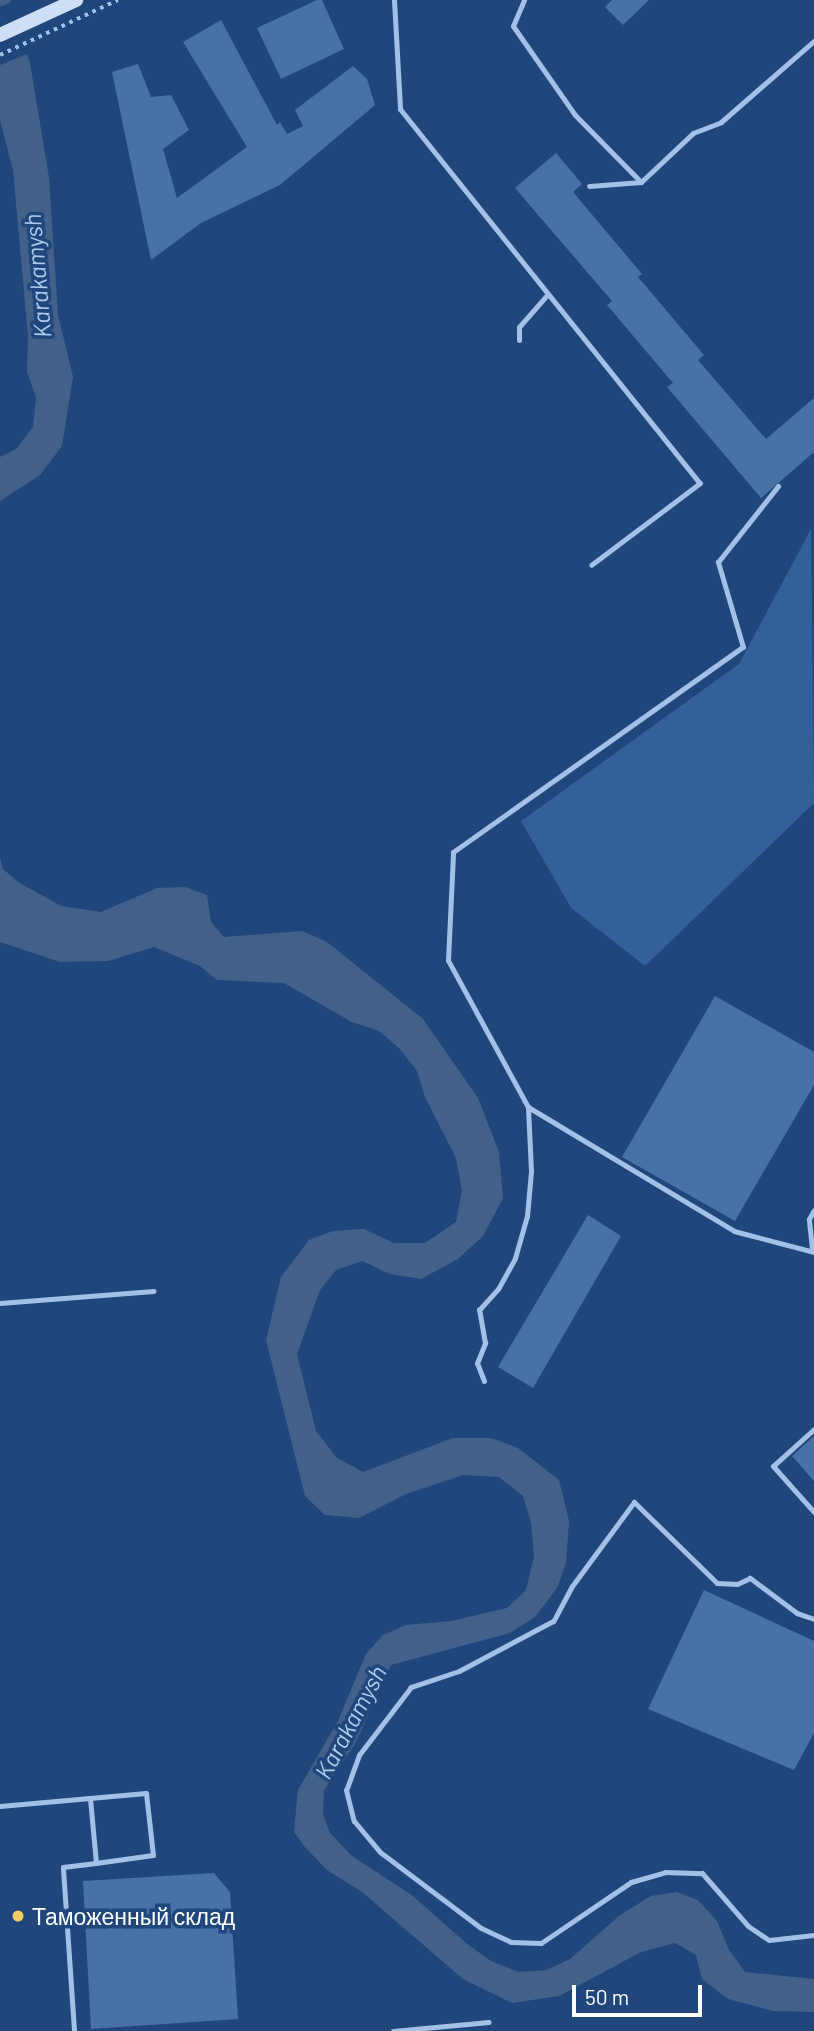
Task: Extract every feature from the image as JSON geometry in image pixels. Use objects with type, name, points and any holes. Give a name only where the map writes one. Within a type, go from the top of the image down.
[{"type":"main road","points":[[0,35],[76,0]]},
{"type":"lane","points":[[394,0],[400,109],[700,483],[591,565]]},
{"type":"lane","points":[[524,0],[513,26],[575,115],[641,181]]},
{"type":"lane","points":[[589,186],[641,181],[693,133],[721,122],[814,41]]},
{"type":"lane","points":[[519,340],[519,327],[548,293]]},
{"type":"lane","points":[[484,1381],[477,1363],[485,1343],[479,1310],[498,1289],[515,1258],[527,1216],[531,1171],[528,1107],[448,960],[453,852],[743,647],[718,562],[778,485]]},
{"type":"lane","points":[[528,1107],[734,1231],[813,1251],[809,1219],[814,1210]]},
{"type":"lane","points":[[0,1303],[155,1291]]},
{"type":"lane","points":[[814,1429],[773,1466],[814,1512]]},
{"type":"lane","points":[[814,1619],[797,1613],[750,1578],[737,1584],[717,1583],[634,1502],[572,1586],[553,1621],[459,1671],[411,1687],[359,1755],[346,1790],[354,1821],[380,1852],[471,1921],[511,1942],[541,1943],[631,1882],[665,1872],[702,1873],[748,1926],[769,1940],[814,1935]]},
{"type":"lane","points":[[0,1806],[146,1793],[153,1855],[64,1867],[74,2030]]},
{"type":"lane","points":[[90,1798],[96,1863]]},
{"type":"lane","points":[[393,2031],[489,2022]]},
{"type":"path","points":[[0,55],[118,0]]},
{"type":"shaded area","points":[[811,529],[814,803],[645,966],[571,908],[521,821],[739,664]]},
{"type":"water","name":"Karakamysh","points":[[0,0],[10,0],[30,63],[49,178],[58,315],[73,377],[62,446],[40,475],[0,501],[0,457],[16,449],[33,427],[36,397],[27,372],[28,336],[13,170],[0,120]]},
{"type":"water","name":"Karakamysh","points":[[0,857],[3,869],[18,882],[61,906],[101,912],[157,888],[185,887],[207,895],[211,922],[224,937],[302,931],[327,942],[423,1019],[478,1098],[499,1152],[503,1198],[483,1236],[458,1259],[421,1279],[390,1274],[362,1261],[336,1270],[320,1290],[297,1354],[316,1431],[337,1458],[363,1472],[453,1438],[491,1438],[518,1448],[559,1480],[569,1521],[566,1563],[557,1588],[535,1617],[510,1633],[391,1665],[355,1744],[324,1790],[323,1814],[330,1833],[352,1856],[413,1896],[467,1944],[491,1961],[519,1972],[547,1970],[570,1959],[620,1915],[651,1896],[677,1892],[698,1900],[717,1921],[729,1950],[745,1972],[814,1979],[814,2012],[773,2011],[728,1999],[702,1979],[696,1955],[675,1943],[641,1952],[559,1996],[512,2003],[463,1979],[362,1892],[327,1870],[294,1832],[298,1790],[338,1721],[366,1654],[383,1635],[406,1625],[451,1621],[507,1608],[526,1590],[534,1557],[531,1523],[523,1496],[499,1477],[463,1475],[406,1494],[359,1518],[325,1515],[305,1496],[266,1340],[281,1277],[309,1240],[333,1231],[364,1229],[394,1243],[425,1243],[456,1222],[462,1190],[456,1158],[425,1097],[417,1071],[399,1048],[379,1031],[352,1022],[284,983],[217,980],[200,966],[154,947],[108,961],[60,962],[0,942]]},
{"type":"pier","points":[[14,1],[30,53],[0,65],[0,7]]},
{"type":"building","points":[[322,0],[344,49],[281,79],[257,28]]},
{"type":"building","points":[[612,0],[649,0],[623,25],[605,7]]},
{"type":"building","points":[[221,20],[277,125],[280,122],[287,134],[303,126],[295,110],[353,66],[367,79],[375,105],[280,185],[201,223],[151,260],[112,72],[138,64],[151,97],[171,95],[189,130],[163,149],[177,198],[247,147],[183,42]]},
{"type":"building","points":[[556,153],[582,184],[573,192],[642,274],[638,277],[704,355],[698,360],[766,439],[814,398],[814,452],[761,498],[667,387],[673,383],[607,305],[612,301],[515,188]]},
{"type":"building","points":[[715,996],[814,1052],[814,1085],[735,1221],[622,1157]]},
{"type":"building","points":[[588,1215],[621,1236],[533,1388],[498,1367]]},
{"type":"building","points":[[814,1436],[814,1481],[792,1456]]},
{"type":"building","points":[[704,1590],[814,1641],[814,1733],[794,1770],[648,1709]]},
{"type":"building","points":[[214,1873],[230,1892],[238,2019],[91,2029],[83,1881]]},
{"type":"place","name":"Таможенный склад","points":[[18,1916]]}]
